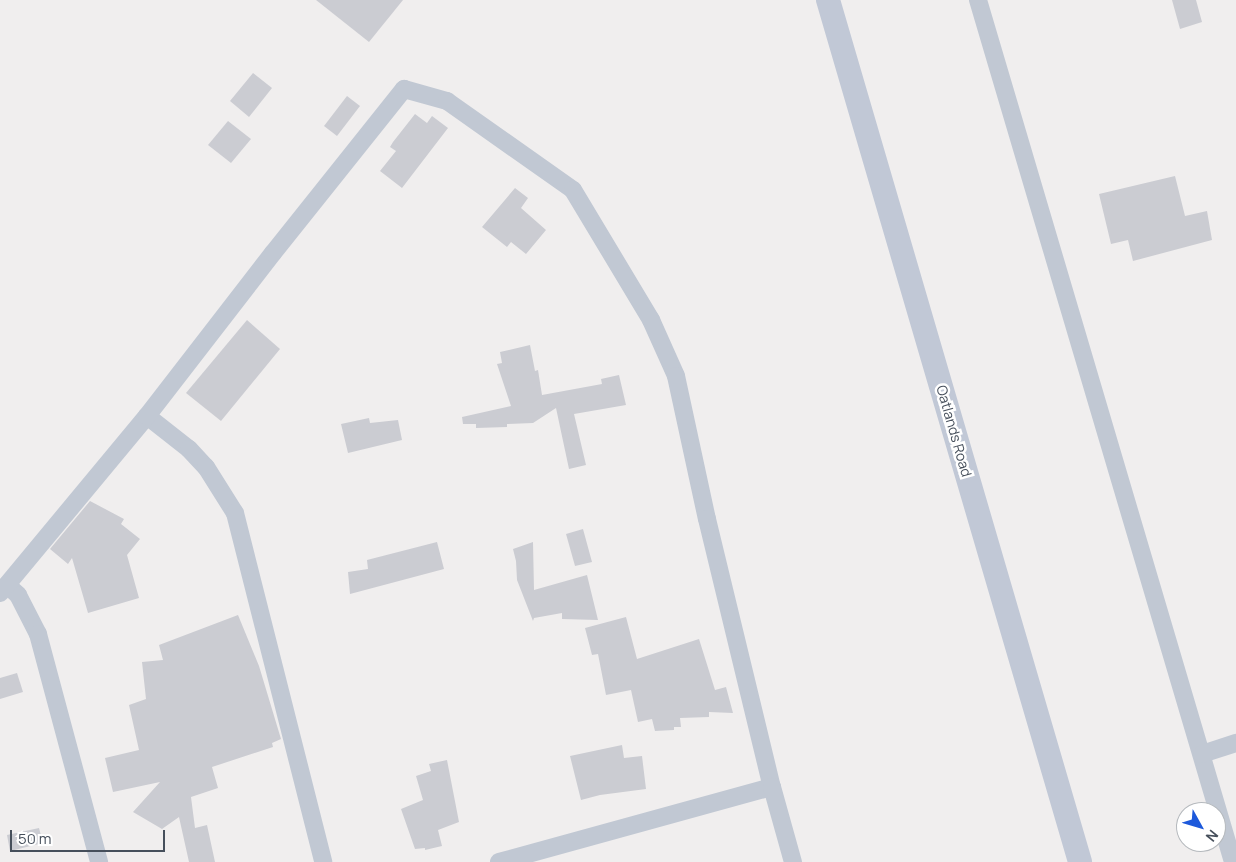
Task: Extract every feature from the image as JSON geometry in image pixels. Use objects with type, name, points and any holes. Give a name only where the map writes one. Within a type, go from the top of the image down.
[{"type":"street","name":"Oatlands Road","points":[[828,0],[1080,862]]},
{"type":"street","points":[[978,0],[1233,862]]},
{"type":"street","points":[[99,862],[38,634],[18,595],[4,589],[147,416],[278,245],[404,88],[447,101],[573,190],[651,320],[676,376],[706,519],[772,787],[793,862]]},
{"type":"street","points":[[147,416],[189,449],[206,467],[235,512],[323,862]]},
{"type":"street","points":[[1202,754],[1236,743]]},
{"type":"street","points":[[499,862],[772,787]]},
{"type":"building","points":[[316,0],[403,0],[369,42]]},
{"type":"building","points":[[1172,0],[1196,0],[1202,22],[1180,29]]},
{"type":"building","points":[[253,73],[272,88],[249,117],[230,101]]},
{"type":"building","points":[[347,96],[360,106],[337,136],[324,126]]},
{"type":"building","points":[[415,114],[427,123],[432,116],[448,128],[402,188],[380,171],[396,151],[390,147],[393,142]]},
{"type":"building","points":[[228,121],[251,139],[231,163],[208,145]]},
{"type":"building","points":[[1175,176],[1185,216],[1207,211],[1212,240],[1133,261],[1128,240],[1111,244],[1099,194]]},
{"type":"building","points":[[515,188],[528,198],[521,208],[546,230],[526,254],[511,242],[507,247],[482,227]]},
{"type":"building","points":[[247,320],[280,349],[221,421],[186,393]]},
{"type":"building","points":[[530,345],[535,371],[538,370],[542,395],[602,384],[601,379],[619,375],[626,405],[574,414],[586,465],[569,469],[556,408],[533,423],[507,424],[507,427],[476,428],[476,424],[463,424],[462,417],[511,406],[497,364],[502,363],[500,352]]},
{"type":"building","points":[[369,418],[370,423],[398,420],[402,440],[348,453],[341,424]]},
{"type":"building","points":[[90,501],[124,519],[121,524],[140,539],[127,555],[139,598],[88,613],[72,558],[68,564],[50,549]]},
{"type":"building","points":[[583,529],[592,562],[575,566],[566,534]]},
{"type":"building","points":[[437,542],[444,569],[350,594],[348,572],[368,569],[367,560]]},
{"type":"building","points":[[533,542],[534,590],[587,575],[598,620],[562,619],[562,613],[534,618],[533,621],[517,580],[513,549]]},
{"type":"building","points":[[238,615],[259,666],[281,739],[272,743],[273,747],[212,767],[218,788],[191,797],[195,828],[207,825],[215,862],[189,862],[179,817],[162,829],[133,812],[160,782],[113,792],[105,758],[139,750],[129,705],[146,699],[142,662],[163,660],[159,645]]},
{"type":"building","points":[[626,617],[637,659],[699,639],[715,690],[726,687],[733,713],[709,712],[709,717],[680,718],[681,727],[674,727],[674,730],[655,731],[652,719],[638,722],[631,690],[606,695],[598,654],[592,655],[585,628]]},
{"type":"building","points":[[17,673],[23,692],[0,699],[0,678]]},
{"type":"building","points":[[622,745],[624,758],[642,756],[646,789],[600,795],[581,800],[570,756]]},
{"type":"building","points":[[447,760],[459,822],[438,830],[442,846],[425,850],[425,848],[415,849],[401,809],[423,800],[416,776],[431,771],[429,764]]},
{"type":"building","points":[[39,828],[43,843],[10,851],[7,835]]}]
